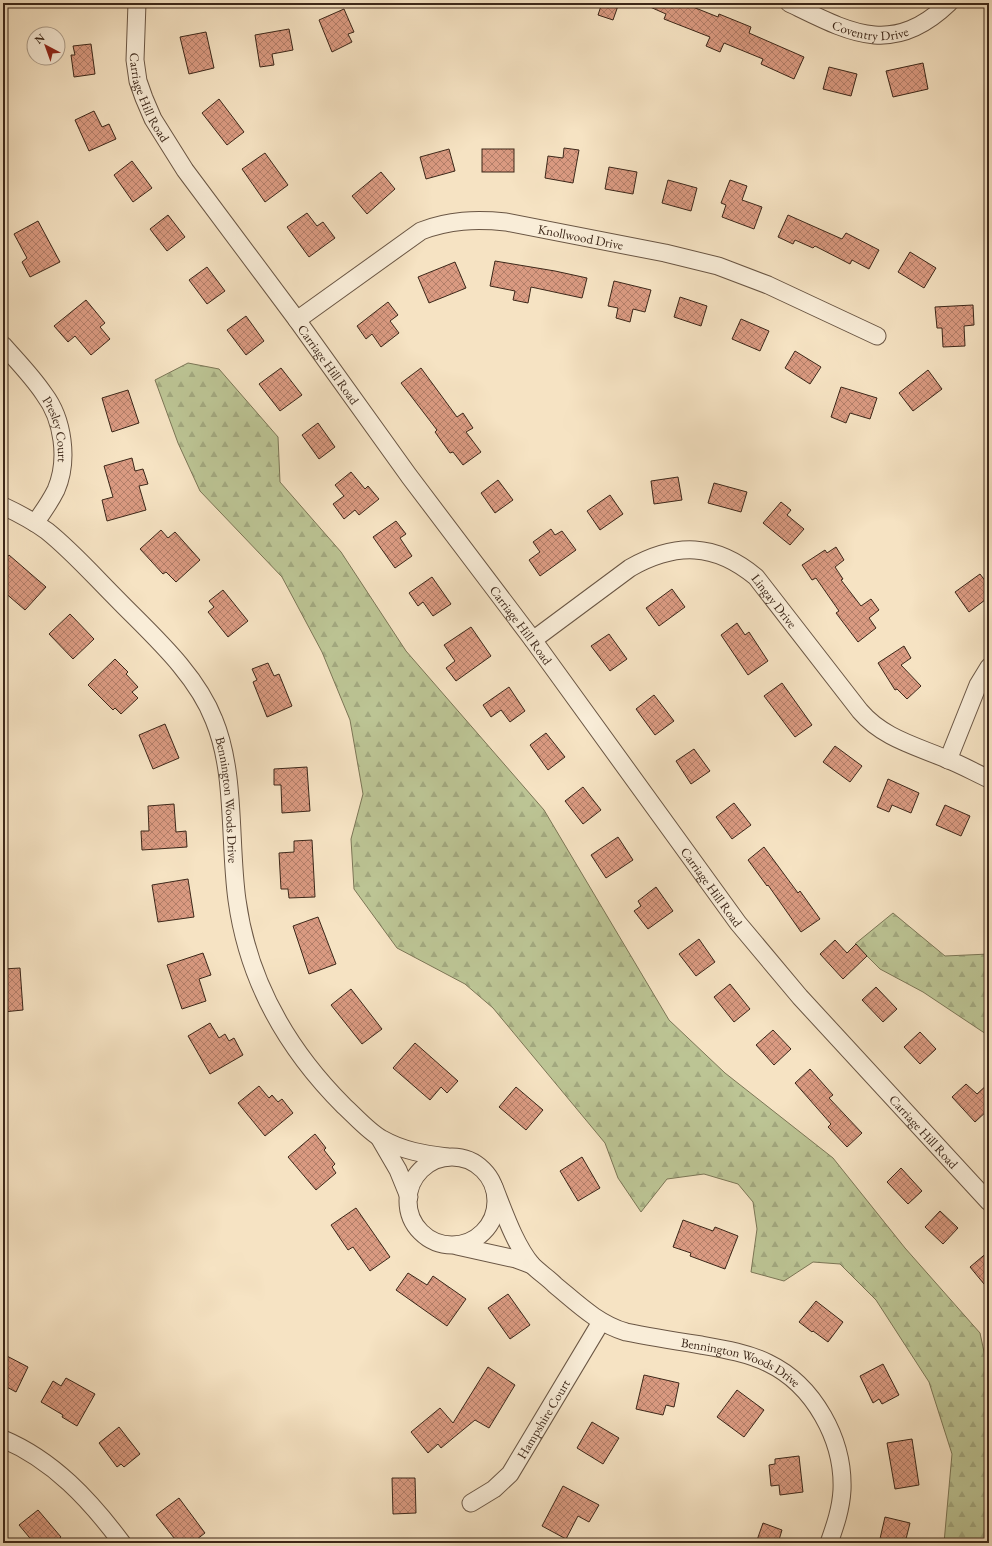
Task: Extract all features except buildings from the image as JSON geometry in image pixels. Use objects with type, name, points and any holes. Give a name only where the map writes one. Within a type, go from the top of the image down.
[{"type":"street","name":"Carriage Hill Road","points":[[137,3],[135,60],[138,81],[153,119],[185,170],[297,320],[409,476],[533,640],[738,923],[800,996],[989,1202]]},
{"type":"street","name":"Coventry Drive","points":[[789,3],[843,29],[865,35],[877,36],[918,26],[939,13],[949,3]]},
{"type":"street","name":"Knollwood Drive","points":[[297,320],[421,231],[451,222],[486,220],[506,222],[665,253],[718,266],[768,284],[877,336]]},
{"type":"street","name":"Presley Court","points":[[3,345],[45,394],[56,417],[62,441],[62,466],[57,488],[35,523]]},
{"type":"street","name":"Bennington Woods Drive","points":[[3,506],[35,523],[62,544],[152,635],[191,680],[209,707],[218,728],[224,750],[229,792],[237,901],[244,936],[258,980],[276,1017],[298,1052],[340,1101],[380,1139],[398,1170],[408,1197],[411,1217],[422,1233],[438,1243],[508,1257],[532,1265]]},
{"type":"street","name":"Lingay Drive","points":[[533,640],[630,568],[645,560],[657,555],[681,550],[695,550],[716,554],[739,564],[756,578],[860,711],[873,725],[887,734],[989,779]]},
{"type":"street","points":[[948,760],[978,685],[989,667]]},
{"type":"street","name":"Bennington Woods Drive","points":[[380,1139],[416,1153],[447,1158],[462,1158],[475,1163],[485,1172],[494,1187],[512,1229],[532,1265],[586,1312],[601,1322],[626,1332],[726,1350],[753,1357],[776,1367],[796,1382],[811,1398],[823,1417],[837,1452],[841,1473],[841,1501],[839,1514],[829,1543]]},
{"type":"street","name":"Bennington Woods Drive","points":[[408,1197],[412,1184],[420,1171],[431,1162],[447,1158]]},
{"type":"street","name":"Bennington Woods Drive","points":[[453,1245],[466,1243],[473,1240],[487,1228],[492,1221],[496,1200],[494,1187]]},
{"type":"street","name":"Hampshire Court","points":[[471,1503],[494,1489],[510,1474],[601,1322]]},
{"type":"street","points":[[3,1438],[38,1457],[64,1477],[88,1501],[122,1543]]},
{"type":"green space","points":[[188,363],[219,369],[278,437],[280,482],[341,552],[406,651],[544,810],[669,1020],[725,1073],[833,1158],[905,1248],[980,1333],[989,1375],[989,1543],[944,1543],[952,1454],[929,1382],[876,1300],[840,1264],[813,1262],[784,1281],[751,1272],[757,1229],[753,1202],[738,1184],[704,1174],[667,1179],[641,1212],[618,1178],[605,1143],[493,1008],[465,984],[397,948],[354,889],[351,839],[363,794],[350,720],[322,652],[282,577],[200,491],[178,443],[155,380]]},
{"type":"green space","points":[[893,913],[945,956],[989,954],[989,1036],[923,992],[880,969],[855,944]]}]
